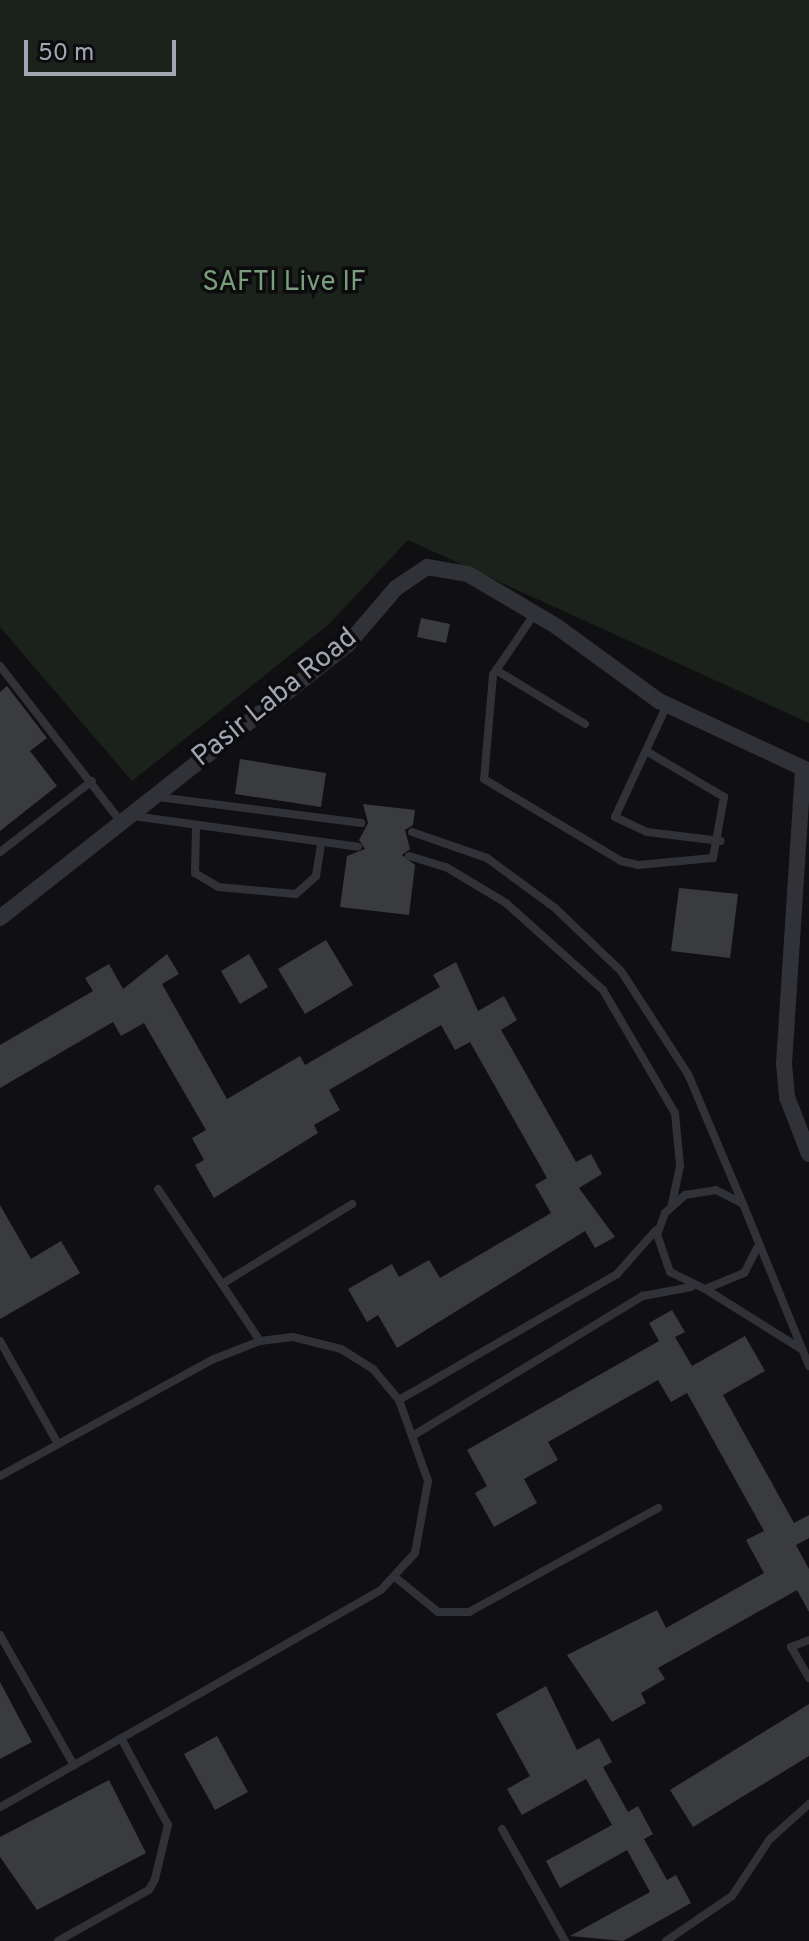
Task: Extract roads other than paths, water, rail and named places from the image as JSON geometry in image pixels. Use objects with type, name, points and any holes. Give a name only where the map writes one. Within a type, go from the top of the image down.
[{"type":"street","name":"Pasir Laba Road","points":[[0,918],[349,643],[396,588],[427,567],[468,574],[535,613],[667,705],[806,770]]},
{"type":"street","points":[[806,770],[784,1063],[787,1097],[809,1154]]},
{"type":"lane","points":[[535,613],[496,670],[482,771],[489,785],[590,845],[638,865],[713,858],[720,841],[722,794],[648,752]]},
{"type":"lane","points":[[0,666],[127,820],[358,847]]},
{"type":"lane","points":[[496,670],[585,724]]},
{"type":"lane","points":[[667,705],[648,752],[615,817],[647,832],[720,841]]},
{"type":"lane","points":[[0,852],[92,781]]},
{"type":"lane","points":[[153,797],[361,823]]},
{"type":"lane","points":[[196,828],[195,873],[218,887],[296,894],[316,876],[321,843]]},
{"type":"lane","points":[[412,832],[487,858],[555,908],[621,971],[688,1074],[757,1232],[757,1248],[809,1366]]},
{"type":"lane","points":[[399,1400],[617,1274],[672,1204],[680,1166],[675,1113],[603,990],[506,903],[446,867],[409,856]]},
{"type":"lane","points":[[158,1189],[260,1341]]},
{"type":"lane","points":[[672,1204],[700,1190],[716,1190],[743,1204]]},
{"type":"lane","points":[[222,1284],[352,1204]]},
{"type":"lane","points":[[660,1222],[662,1261],[691,1287]]},
{"type":"lane","points":[[705,1289],[744,1273],[757,1248]]},
{"type":"lane","points":[[414,1435],[643,1296],[691,1287],[705,1289],[801,1349]]},
{"type":"lane","points":[[0,1476],[214,1359],[260,1341],[293,1337],[341,1349],[373,1369],[399,1400],[428,1481],[427,1502],[415,1553],[395,1577],[0,1807]]},
{"type":"lane","points":[[0,1341],[58,1444]]},
{"type":"lane","points":[[395,1577],[427,1607],[448,1615],[469,1612],[658,1508]]},
{"type":"lane","points":[[0,1635],[74,1765]]},
{"type":"lane","points":[[809,1640],[791,1647],[809,1678]]},
{"type":"lane","points":[[58,1941],[149,1890],[155,1879],[168,1825],[121,1738]]},
{"type":"lane","points":[[666,1941],[732,1896],[769,1840],[809,1804]]},
{"type":"lane","points":[[502,1829],[565,1941]]},
{"type":"park label","name":"SAFTI Live IF","points":[[284,283]]}]
